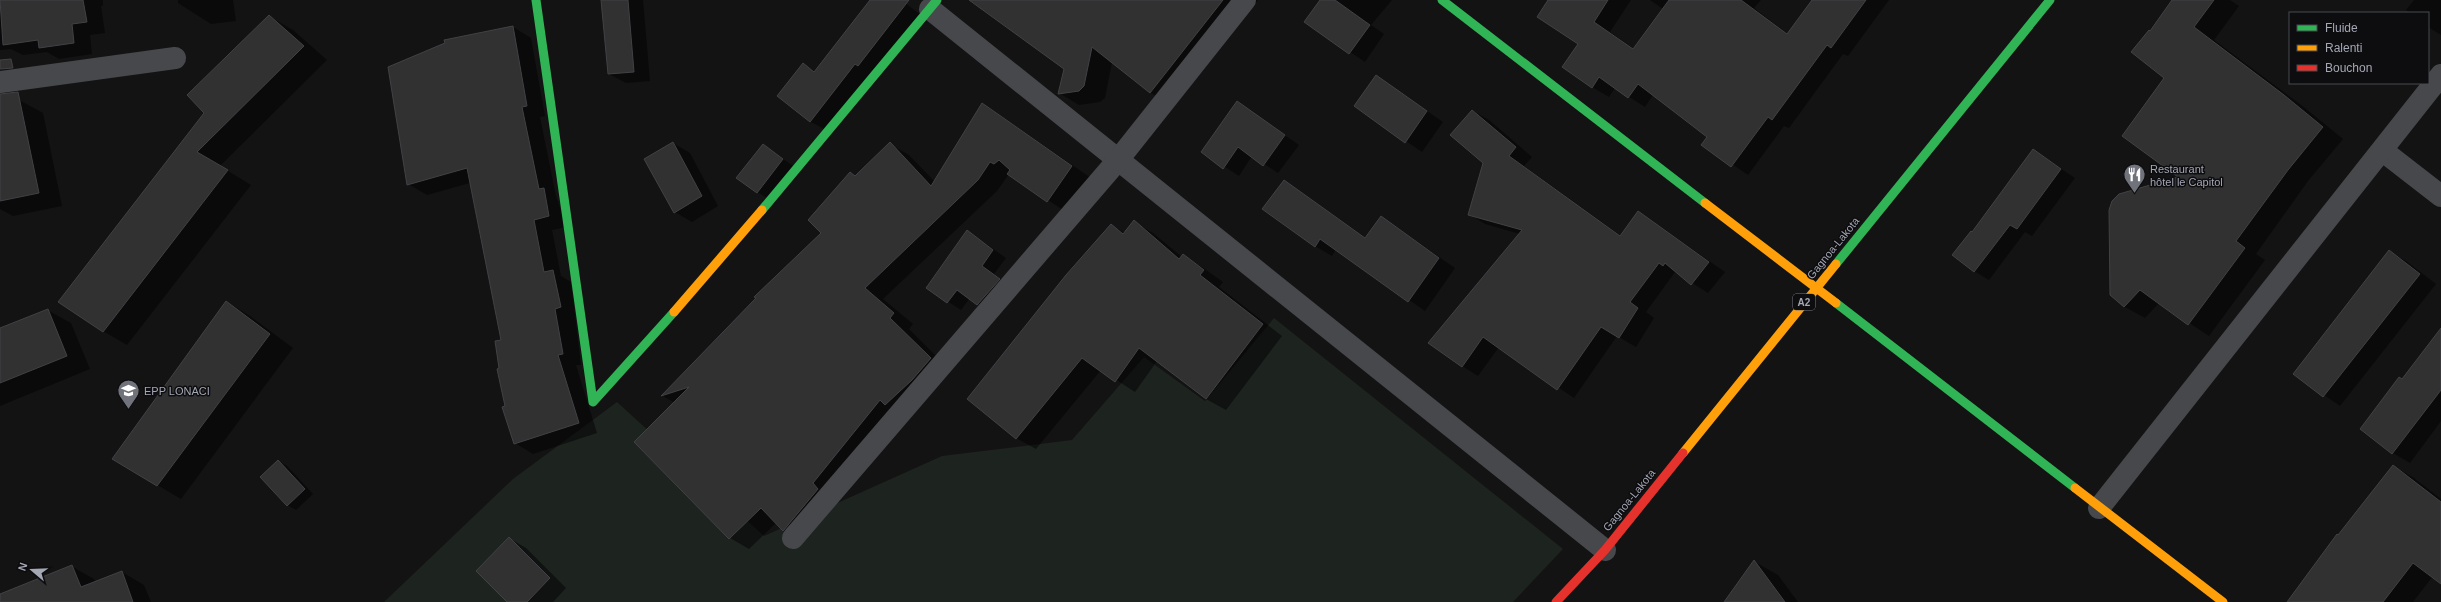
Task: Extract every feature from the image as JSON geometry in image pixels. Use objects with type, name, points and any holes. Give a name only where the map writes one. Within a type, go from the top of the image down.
[{"type":"street","points":[[536,0],[593,402],[705,278],[933,5],[1118,160],[1605,550]]},
{"type":"street","points":[[793,538],[1118,160],[1245,0]]},
{"type":"street","points":[[1442,0],[2099,508],[2223,602]]},
{"type":"street","name":"Gagnoa-Lakota","points":[[1556,602],[1605,550],[2042,3]]},
{"type":"street","points":[[0,82],[175,58]]},
{"type":"street","points":[[2099,508],[2441,76]]},
{"type":"street","points":[[2383,151],[2441,196]]},
{"type":"shaded area","points":[[1274,318],[1563,549],[1513,602],[384,602],[513,479],[617,402],[764,536],[942,456],[1072,440],[1144,357],[1205,401]]},
{"type":"building","points":[[0,0],[83,0],[87,22],[72,24],[74,43],[39,48],[38,40],[3,45]]},
{"type":"building","points":[[601,0],[628,0],[634,72],[608,74]]},
{"type":"building","points":[[870,0],[909,0],[858,66],[855,64],[810,122],[777,96],[803,63],[814,72]]},
{"type":"building","points":[[969,0],[1223,0],[1150,93],[1092,47],[1084,86],[1079,91],[1058,94],[1064,69]]},
{"type":"building","points":[[1320,0],[1335,0],[1370,25],[1349,54],[1304,22]]},
{"type":"building","points":[[1548,0],[1608,0],[1594,22],[1633,49],[1669,0],[1741,0],[1787,34],[1812,0],[1866,0],[1831,48],[1827,45],[1772,120],[1768,117],[1731,167],[1701,145],[1707,137],[1638,84],[1628,98],[1599,77],[1592,88],[1562,67],[1578,44],[1537,17]]},
{"type":"building","points":[[2172,0],[2214,0],[2194,27],[2284,95],[2323,127],[2288,170],[2236,241],[2245,248],[2188,325],[2140,290],[2124,307],[2110,295],[2109,210],[2112,201],[2119,194],[2178,177],[2122,136],[2164,78],[2131,52],[2149,30],[2150,31]]},
{"type":"building","points":[[269,15],[304,46],[197,152],[228,170],[103,332],[58,302],[204,113],[187,95]]},
{"type":"building","points":[[513,26],[527,106],[522,107],[539,189],[544,188],[549,216],[534,220],[544,272],[553,270],[561,307],[555,309],[563,354],[558,355],[579,423],[514,444],[502,407],[505,406],[497,369],[499,368],[495,341],[501,340],[467,168],[407,185],[388,67],[445,43],[444,40]]},
{"type":"building","points":[[11,59],[13,68],[0,69],[0,60]]},
{"type":"building","points":[[1376,75],[1427,111],[1405,143],[1354,106]]},
{"type":"building","points":[[18,92],[39,193],[0,201],[0,94]]},
{"type":"building","points":[[1237,101],[1285,135],[1263,166],[1238,147],[1223,169],[1201,152]]},
{"type":"building","points":[[982,103],[1072,166],[1047,202],[1007,174],[1010,170],[999,160],[994,164],[990,162],[978,180],[865,288],[894,313],[890,318],[931,358],[912,380],[885,405],[880,400],[813,483],[818,489],[783,531],[761,508],[729,539],[634,442],[689,387],[661,396],[756,298],[754,297],[821,233],[808,220],[850,172],[855,176],[890,142],[931,186]]},
{"type":"building","points":[[1472,110],[1516,147],[1509,156],[1620,236],[1638,211],[1709,262],[1691,285],[1665,263],[1663,266],[1659,263],[1630,302],[1638,308],[1619,338],[1601,327],[1557,390],[1483,337],[1462,367],[1428,343],[1522,230],[1468,215],[1483,163],[1450,135]]},
{"type":"building","points":[[673,142],[702,196],[674,213],[644,159]]},
{"type":"building","points":[[763,144],[783,159],[757,193],[736,178]]},
{"type":"building","points":[[2033,149],[2061,169],[2017,229],[2010,225],[1974,272],[1952,255],[1971,231],[1972,232]]},
{"type":"building","points":[[1284,180],[1365,238],[1381,216],[1439,258],[1408,302],[1320,239],[1315,247],[1262,209]]},
{"type":"building","points":[[1134,220],[1179,259],[1183,254],[1204,270],[1200,275],[1263,324],[1206,399],[1139,348],[1115,382],[1082,358],[1016,439],[967,399],[1066,275],[1111,224],[1123,234]]},
{"type":"building","points":[[967,230],[993,250],[982,266],[1000,279],[977,305],[957,290],[947,303],[926,288]]},
{"type":"building","points":[[2389,250],[2420,274],[2323,397],[2293,374]]},
{"type":"building","points":[[226,301],[270,334],[157,486],[112,459]]},
{"type":"building","points":[[48,309],[67,356],[0,383],[0,328]]},
{"type":"building","points":[[2441,328],[2441,390],[2392,454],[2360,429],[2399,377],[2402,379]]},
{"type":"building","points":[[278,460],[305,489],[287,506],[260,477]]},
{"type":"building","points":[[2393,465],[2441,502],[2441,584],[2413,563],[2383,602],[2287,602],[2337,534],[2338,535]]},
{"type":"building","points":[[509,537],[550,578],[527,602],[507,602],[476,571]]},
{"type":"building","points":[[1754,560],[1785,602],[1724,602]]},
{"type":"building","points":[[72,565],[81,587],[122,571],[133,602],[0,602],[0,594]]},
{"type":"traffic: fast","points":[[536,0],[593,402],[674,312]]},
{"type":"traffic: fast","points":[[762,210],[937,0]]},
{"type":"traffic: fast","points":[[1442,0],[1705,203]]},
{"type":"traffic: fast","points":[[1836,264],[2050,0]]},
{"type":"traffic: fast","points":[[1836,303],[2075,488]]},
{"type":"traffic: slow","points":[[1705,203],[1836,303]]},
{"type":"traffic: slow","points":[[674,312],[762,210]]},
{"type":"traffic: slow","points":[[1683,453],[1836,264]]},
{"type":"traffic: slow","points":[[2075,488],[2223,602]]},
{"type":"traffic: jam","points":[[1556,602],[1605,550],[1683,453]]},
{"type":"place","name":"Restaurant hôtel le Capitol","points":[[2135,194]]},
{"type":"place","name":"EPP LONACI","points":[[129,410]]}]
